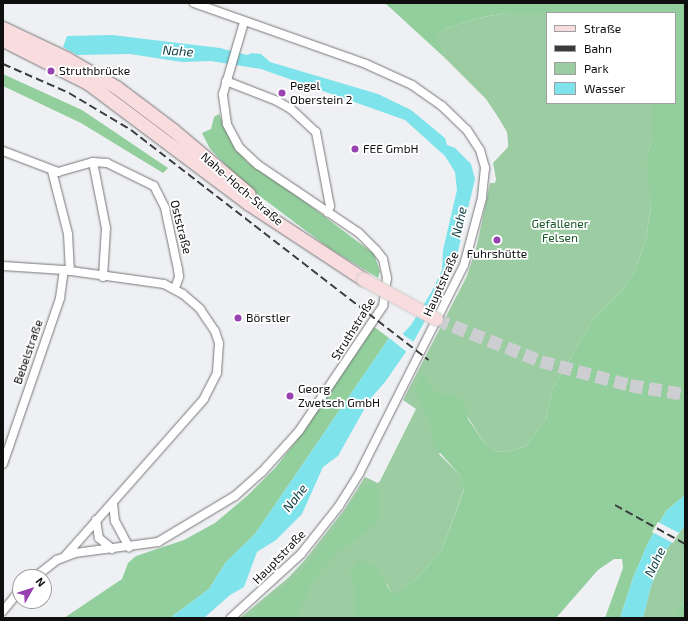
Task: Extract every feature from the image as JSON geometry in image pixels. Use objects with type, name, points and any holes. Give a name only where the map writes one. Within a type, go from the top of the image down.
[{"type":"main road","name":"Nahe-Hoch-Straße","points":[[3,28],[77,64],[129,96],[205,156],[289,231]]},
{"type":"main road","name":"Nahe-Hoch-Straße","points":[[3,40],[58,65],[94,86],[233,192],[289,231]]},
{"type":"main road","points":[[289,231],[362,279],[436,319]]},
{"type":"street","name":"Hauptstraße","points":[[194,3],[366,64],[412,85],[442,106],[467,130],[480,150],[485,168],[481,204],[464,265],[359,474],[339,506],[301,554],[231,618]]},
{"type":"street","name":"Struthstraße","points":[[66,556],[158,542],[170,537],[235,496],[262,472],[299,431],[379,314],[386,296],[388,286],[382,259],[370,242],[258,165],[240,147],[224,116],[223,94],[226,78],[244,22]]},
{"type":"street","points":[[226,78],[291,109],[316,132],[330,206],[328,213]]},
{"type":"street","points":[[3,151],[52,171]]},
{"type":"street","points":[[93,162],[106,228],[103,277]]},
{"type":"street","name":"Oststraße","points":[[52,171],[63,172],[93,162],[107,163],[129,171],[158,192],[165,208],[178,269],[179,277],[175,288]]},
{"type":"street","name":"Bebelstraße","points":[[3,464],[60,298],[67,271],[68,234],[52,171]]},
{"type":"street","points":[[3,266],[67,271],[103,277],[153,281],[175,288],[200,309],[215,331],[220,354],[217,373],[209,391],[197,407],[113,503],[96,520],[66,556],[47,569]]},
{"type":"street","points":[[113,503],[115,521],[129,547]]},
{"type":"street","points":[[96,520],[99,538],[112,549]]},
{"type":"street","points":[[3,611],[12,600]]},
{"type":"green space","points":[[385,3],[685,3],[685,495],[666,511],[647,545],[633,578],[620,618],[605,618],[623,568],[622,559],[614,559],[598,570],[556,618],[354,618],[355,591],[350,570],[360,560],[376,566],[390,591],[397,594],[415,580],[441,552],[464,490],[459,474],[434,446],[430,423],[415,391],[421,376],[424,375],[434,392],[458,397],[465,404],[468,419],[485,444],[496,451],[507,452],[526,446],[546,419],[552,390],[592,321],[623,290],[635,270],[646,240],[651,205],[647,163],[648,151],[652,142],[652,104],[676,104],[676,12],[507,13],[477,18],[444,29],[437,36],[445,58]]},
{"type":"green space","name":"Gefallener Felsen","points":[[507,13],[546,13],[546,104],[667,104],[652,131],[652,142],[648,151],[651,205],[646,240],[635,270],[623,290],[592,321],[552,390],[546,419],[526,446],[507,452],[496,451],[485,444],[467,416],[439,454],[459,474],[464,489],[441,552],[415,580],[397,595],[390,591],[387,584],[355,609],[354,618],[240,618],[288,578],[304,561],[344,510],[365,477],[378,483],[380,481],[416,409],[403,400],[467,276],[477,245],[490,183],[495,183],[496,179],[493,163],[508,147],[507,132],[498,117],[486,99],[445,58],[436,36],[444,29],[477,18]]},
{"type":"green space","points":[[3,74],[82,110],[168,168],[163,173],[81,123],[3,86]]},
{"type":"green space","points":[[219,114],[233,145],[248,163],[296,195],[374,254],[380,271],[378,278],[329,248],[245,185],[210,149],[202,133],[211,129],[214,117]]},
{"type":"green space","points":[[373,326],[389,338],[255,534],[226,562],[209,589],[170,618],[64,618],[122,579],[128,563],[136,556],[184,540],[215,523],[247,496],[275,468],[297,440]]},
{"type":"green space","points":[[369,483],[376,485],[379,498],[379,515],[376,524],[336,554],[319,574],[310,585],[297,618],[247,618],[301,571],[325,542],[359,492]]},
{"type":"green space","points":[[685,525],[685,601],[678,607],[678,618],[643,618],[651,586],[666,550]]},
{"type":"green space","points":[[685,601],[685,618],[678,618],[678,607]]},
{"type":"water","name":"Nahe","points":[[112,35],[220,48],[247,55],[252,53],[261,54],[270,62],[378,94],[411,110],[445,138],[447,145],[455,148],[471,164],[475,179],[454,268],[415,339],[385,382],[370,399],[338,456],[323,467],[302,514],[276,540],[257,552],[244,587],[230,595],[204,618],[170,618],[209,589],[226,562],[255,534],[389,338],[396,341],[411,325],[432,291],[442,270],[443,250],[457,190],[455,172],[445,156],[405,120],[261,69],[211,61],[182,62],[130,54],[77,55],[63,47],[67,36]]},
{"type":"water","name":"Nahe","points":[[685,495],[685,525],[666,550],[651,586],[643,618],[620,618],[633,578],[647,545],[666,511]]},
{"type":"pier","points":[[401,333],[415,343],[408,353],[388,337],[395,339]]},
{"type":"pier","points":[[658,522],[679,533],[673,543],[652,532]]},
{"type":"tunnel","points":[[436,319],[541,361],[630,385],[685,394]]},
{"type":"railway","points":[[3,64],[69,93],[131,130],[429,360]]},
{"type":"railway","points":[[615,505],[685,544]]},
{"type":"place","name":"Struthbrücke","points":[[51,71]]},
{"type":"place","name":"Pegel Oberstein 2","points":[[282,93]]},
{"type":"place","name":"FEE GmbH","points":[[355,149]]},
{"type":"place","name":"Fuhrshütte","points":[[497,240]]},
{"type":"place","name":"Börstler","points":[[238,318]]},
{"type":"place","name":"Georg Zwetsch GmbH","points":[[290,396]]}]
